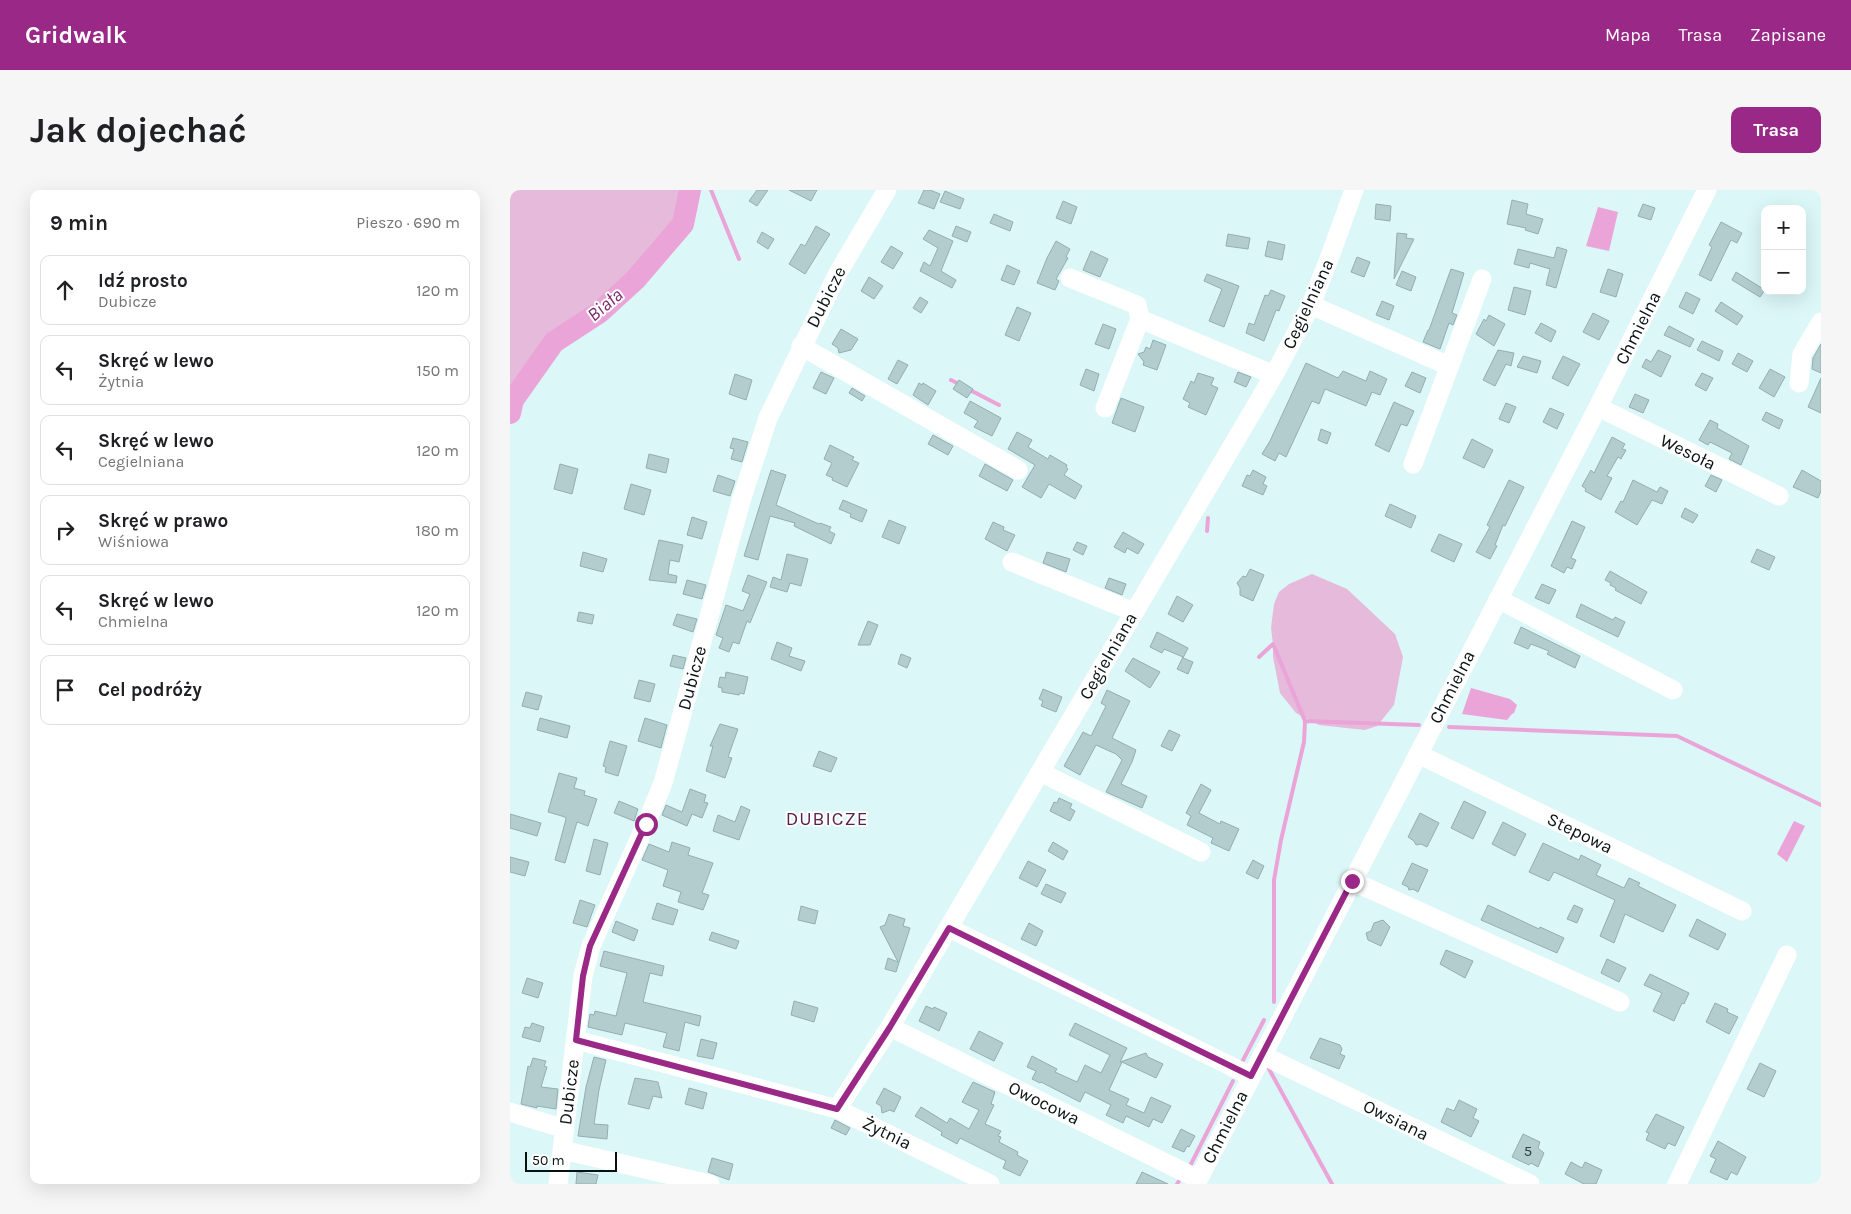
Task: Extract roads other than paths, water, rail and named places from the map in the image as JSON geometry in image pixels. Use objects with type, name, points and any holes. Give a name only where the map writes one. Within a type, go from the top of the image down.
[{"type":"street","name":"Dubicze","points":[[558,1184],[583,976],[590,946],[646,824],[663,782],[741,501],[768,418],[801,346],[838,273],[887,190]]},
{"type":"street","name":"Cegielniana","points":[[837,1109],[890,1027],[949,928],[1274,375],[1311,305],[1330,260],[1354,190]]},
{"type":"street","name":"Chmielna","points":[[1197,1182],[1598,407],[1707,190]]},
{"type":"street","points":[[1070,278],[1137,305],[1140,319],[1105,408]]},
{"type":"street","points":[[1413,464],[1482,279]]},
{"type":"street","points":[[1311,305],[1449,366]]},
{"type":"street","points":[[1140,319],[1274,375]]},
{"type":"street","points":[[1799,383],[1802,354],[1821,322]]},
{"type":"street","points":[[801,346],[1018,470]]},
{"type":"street","name":"Wesoła","points":[[1598,407],[1779,496]]},
{"type":"street","points":[[1012,562],[1134,612]]},
{"type":"street","points":[[1498,598],[1673,690]]},
{"type":"street","name":"Stepowa","points":[[1418,754],[1742,911]]},
{"type":"street","points":[[1040,772],[1201,852]]},
{"type":"street","points":[[1352,881],[1620,1002]]},
{"type":"street","points":[[949,928],[1251,1076]]},
{"type":"street","points":[[1677,1184],[1787,956]]},
{"type":"street","name":"Owocowa","points":[[890,1027],[1197,1182]]},
{"type":"street","name":"Żytnia","points":[[576,1040],[837,1109],[990,1184]]},
{"type":"street","name":"Owsiana","points":[[1262,1055],[1530,1184]]},
{"type":"street","points":[[510,1112],[565,1129]]},
{"type":"street","points":[[562,1150],[710,1184]]},
{"type":"waterway","name":"Biała","points":[[510,413],[513,400],[554,342],[600,312],[635,280],[683,224],[690,190]]},
{"type":"waterway","points":[[711,190],[739,259]]},
{"type":"waterway","points":[[951,380],[961,385]]},
{"type":"waterway","points":[[968,389],[999,405]]},
{"type":"waterway","points":[[1207,531],[1208,518]]},
{"type":"waterway","points":[[1259,657],[1273,644],[1305,721],[1304,742],[1281,840],[1274,880],[1274,1002]]},
{"type":"waterway","points":[[1305,721],[1419,725]]},
{"type":"waterway","points":[[1449,727],[1677,736],[1821,805]]},
{"type":"waterway","points":[[1241,1064],[1264,1020]]},
{"type":"waterway","points":[[1269,1069],[1332,1184]]},
{"type":"waterway","points":[[1190,1166],[1233,1081]]},
{"type":"district","name":"DUBICZE","points":[[827,819]]}]
